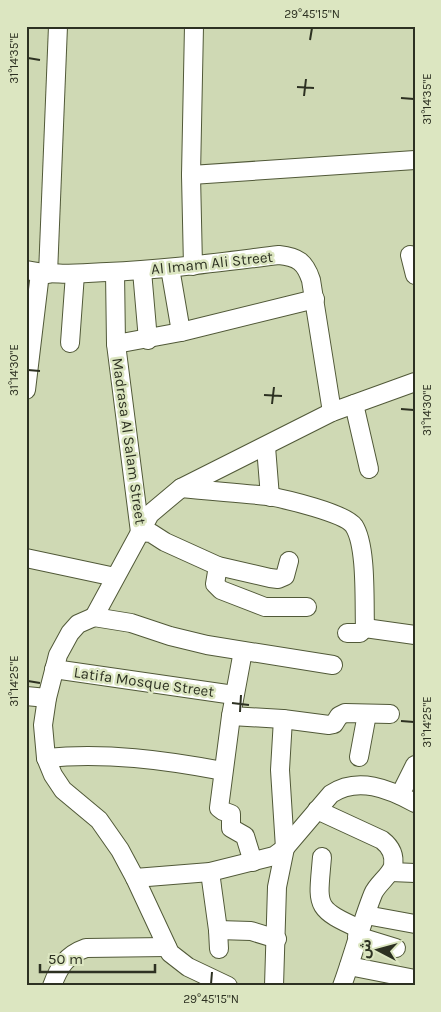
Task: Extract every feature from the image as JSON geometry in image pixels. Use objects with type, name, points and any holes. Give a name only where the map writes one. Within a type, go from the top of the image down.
[{"type":"street","points":[[26,390],[38,272],[58,26]]},
{"type":"street","points":[[194,26],[191,175],[194,266]]},
{"type":"street","points":[[191,175],[415,160]]},
{"type":"street","points":[[410,255],[415,275]]},
{"type":"street","name":"Al Imam Ali Street","points":[[38,272],[75,274],[115,272],[290,256],[304,264],[308,269],[315,299],[332,412]]},
{"type":"street","points":[[170,268],[180,332]]},
{"type":"street","points":[[142,270],[148,340]]},
{"type":"street","name":"Madrasa Al Salam Street","points":[[115,272],[116,344],[140,532],[151,533],[165,542],[218,566],[278,578],[285,576],[289,561]]},
{"type":"street","points":[[70,343],[75,274]]},
{"type":"street","points":[[116,344],[148,340],[315,299]]},
{"type":"street","points":[[94,617],[150,514],[181,488],[266,447],[332,412],[415,382]]},
{"type":"street","points":[[354,404],[369,469]]},
{"type":"street","points":[[266,447],[270,497]]},
{"type":"street","points":[[181,488],[270,497],[340,516],[353,525],[360,543],[365,628],[360,633],[347,633]]},
{"type":"street","points":[[26,558],[115,577]]},
{"type":"street","points":[[218,566],[215,584],[220,590],[265,607],[307,607]]},
{"type":"street","points":[[228,986],[188,967],[170,953],[135,878],[107,830],[89,811],[74,801],[63,790],[53,775],[46,758],[43,725],[46,698],[54,669],[63,644],[70,633],[78,624],[94,617],[130,622],[187,641],[334,665]]},
{"type":"street","points":[[365,628],[415,635]]},
{"type":"street","points":[[243,651],[234,695],[219,808],[231,814],[231,828],[245,836],[253,862]]},
{"type":"street","name":"Latifa Mosque Street","points":[[54,669],[234,695]]},
{"type":"street","points":[[26,696],[46,698]]},
{"type":"street","points":[[231,716],[283,719],[329,725],[336,722],[341,714],[390,714]]},
{"type":"street","points":[[359,757],[367,714]]},
{"type":"street","points":[[274,986],[277,939],[277,887],[285,848],[280,770],[283,719]]},
{"type":"street","points":[[46,758],[86,756],[134,758],[170,761],[223,771]]},
{"type":"street","points":[[135,878],[210,872],[274,856],[285,848],[331,794],[340,788],[362,784],[378,787],[407,799],[415,765]]},
{"type":"street","points":[[317,810],[382,840],[393,852],[391,872],[376,886],[342,986]]},
{"type":"street","points":[[322,857],[319,892],[322,905],[326,911],[334,917],[361,926],[396,948]]},
{"type":"street","points":[[210,872],[218,930],[218,949]]},
{"type":"street","points":[[391,872],[415,873]]},
{"type":"street","points":[[361,926],[415,924]]},
{"type":"street","points":[[218,930],[251,931],[277,939]]},
{"type":"street","points":[[52,986],[61,965],[76,951],[86,948],[167,947]]},
{"type":"street","points":[[349,966],[415,980]]}]
